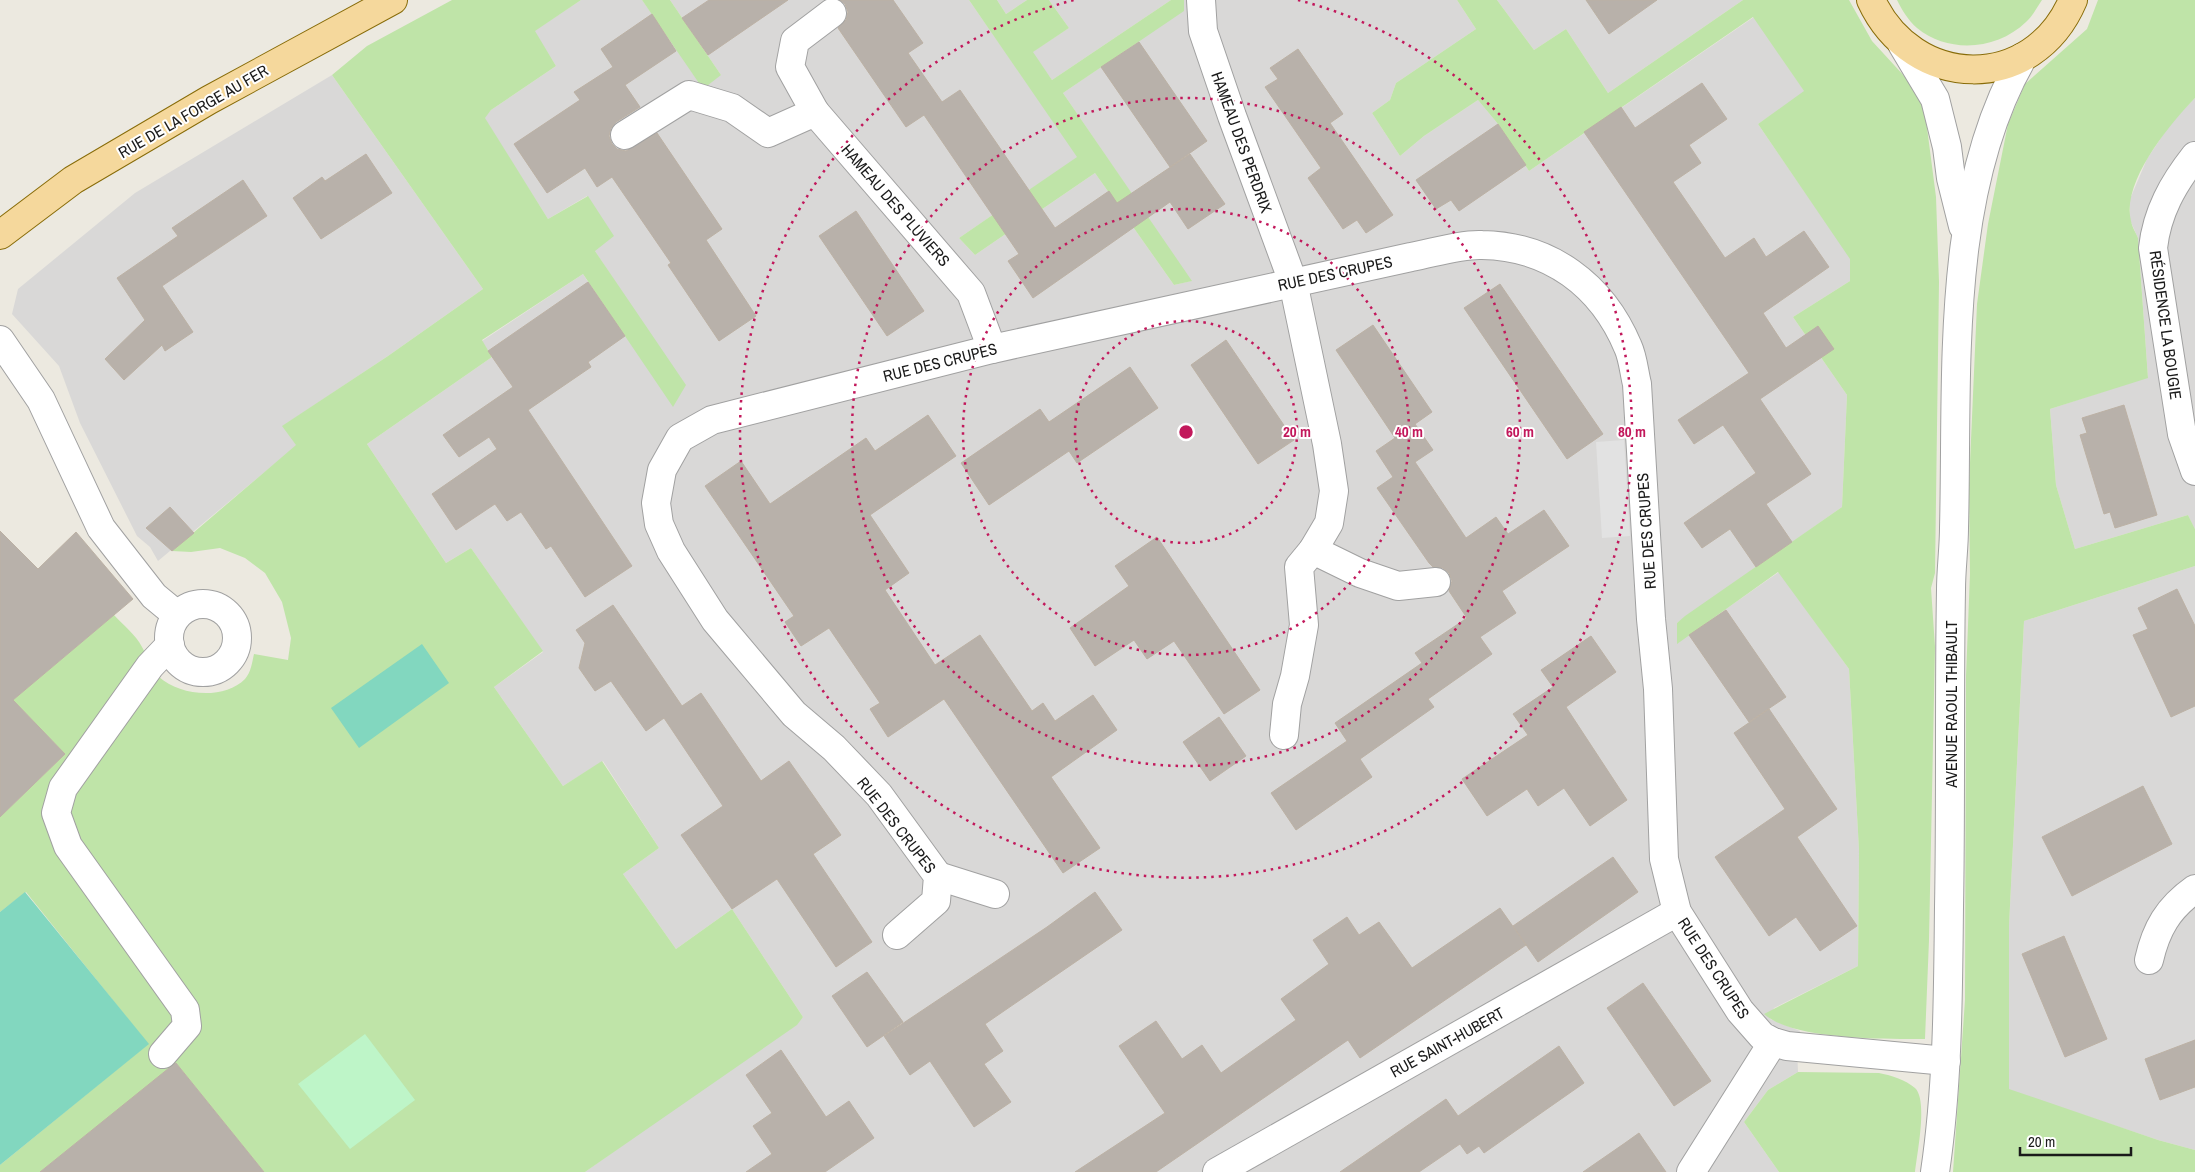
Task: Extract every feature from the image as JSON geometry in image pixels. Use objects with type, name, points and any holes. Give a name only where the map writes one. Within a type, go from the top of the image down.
[{"type":"main road","name":"RUE DE LA FORGE AU FER","points":[[0,235],[73,180],[210,100],[393,0]]},
{"type":"main road","points":[[1871,0],[1888,31],[1902,44],[1920,56],[1939,64],[1960,69],[1982,69],[2023,57],[2050,37],[2060,24],[2073,0]]},
{"type":"street","name":"HAMEAU DES PERDRIX","points":[[1201,0],[1204,31],[1232,116],[1293,282],[1327,444],[1334,491],[1329,523],[1306,558]]},
{"type":"street","name":"HAMEAU DES PLUVIERS","points":[[832,13],[795,41],[790,67],[815,112],[971,293],[992,348]]},
{"type":"street","points":[[1902,44],[1934,99],[1948,147],[1951,178],[1966,235]]},
{"type":"street","points":[[1966,235],[1979,165],[2008,83],[2023,57]]},
{"type":"street","points":[[625,135],[689,94],[732,108],[768,133],[815,112]]},
{"type":"street","name":"RÉSIDENCE LA BOUGIE","points":[[2195,156],[2169,193],[2157,225],[2153,248],[2182,434],[2195,471]]},
{"type":"street","name":"AVENUE RAOUL THIBAULT","points":[[1935,1172],[1946,1061],[1951,793],[1950,587],[1954,529],[1955,381],[1966,235]]},
{"type":"street","name":"RUE DES CRUPES","points":[[937,889],[878,796],[834,748],[794,714],[715,620],[671,551],[659,524],[656,503],[662,470],[680,438],[712,420],[992,348],[1293,282],[1480,244],[1513,247],[1551,260],[1579,278],[1615,321],[1629,349],[1637,384],[1651,619],[1658,689],[1664,859],[1677,912],[1740,1011],[1752,1026],[1772,1042],[1797,1048],[1946,1061]]},
{"type":"street","points":[[0,340],[41,400],[100,528],[154,596],[178,615]]},
{"type":"street","points":[[1284,735],[1287,704],[1295,676],[1304,625],[1306,558],[1398,586],[1436,582]]},
{"type":"street","points":[[207,603],[217,606],[234,620],[238,642],[228,661],[210,672],[200,672],[180,664],[173,655],[170,645],[169,635],[172,624],[178,615],[196,604],[207,603]]},
{"type":"street","points":[[163,1054],[186,1026],[185,1010],[68,846],[56,813],[63,788],[150,666],[170,645]]},
{"type":"street","points":[[897,935],[937,889],[995,894]]},
{"type":"street","points":[[2149,960],[2160,925],[2169,910],[2195,889]]},
{"type":"street","name":"RUE SAINT-HUBERT","points":[[1217,1172],[1677,912]]},
{"type":"street","points":[[1691,1172],[1772,1042]]},
{"type":"shaded area","points":[[581,0],[642,0],[652,14],[721,75],[670,0],[969,0],[1078,157],[959,238],[975,255],[1095,173],[1174,285],[1191,281],[1063,93],[1101,67],[1184,0],[1457,0],[1476,29],[1396,83],[1390,100],[1372,113],[1400,156],[1424,136],[1478,100],[1498,124],[1529,171],[1754,17],[1805,92],[1758,124],[1851,259],[1850,281],[1793,317],[1847,395],[1842,507],[1677,623],[1677,643],[1779,572],[1849,669],[1859,850],[1858,966],[1774,1008],[1770,1019],[1800,1031],[1797,1048],[1798,1072],[1768,1090],[1744,1122],[1779,1172],[585,1172],[803,1017],[732,909],[676,949],[623,874],[659,848],[603,761],[563,786],[494,687],[543,652],[471,548],[446,563],[367,444],[492,357],[482,341],[583,274],[588,282],[624,295],[595,251],[587,196],[548,219],[484,118],[491,110],[556,66],[534,31]]},
{"type":"shaded area","points":[[997,0],[1027,0],[1006,14]]},
{"type":"shaded area","points":[[1049,0],[1171,0],[1052,80],[1032,52],[1069,28]]},
{"type":"shaded area","points":[[1497,0],[1743,0],[1608,93],[1566,29],[1534,50]]},
{"type":"shaded area","points":[[332,75],[483,289],[388,356],[283,426],[297,445],[158,561],[150,547],[137,536],[80,423],[59,366],[12,314],[18,289],[135,193]]},
{"type":"shaded area","points":[[2195,98],[2195,529],[2188,515],[2075,549],[2056,485],[2050,409],[2148,377],[2138,238],[2130,220],[2130,199],[2147,159],[2171,123]]},
{"type":"shaded area","points":[[1624,440],[1630,536],[1602,538],[1596,442]]},
{"type":"shaded area","points":[[2195,566],[2195,1150],[2158,1140],[2009,1090],[2009,926],[2024,621]]},
{"type":"green space","points":[[452,0],[581,0],[535,31],[556,66],[491,110],[485,118],[548,219],[588,196],[614,236],[595,251],[686,385],[673,407],[583,274],[482,340],[492,357],[367,444],[446,563],[471,548],[543,651],[494,687],[563,786],[602,761],[659,848],[623,874],[676,949],[732,909],[803,1017],[797,1025],[585,1172],[264,1172],[176,1063],[40,1172],[0,1172],[0,1165],[148,1044],[26,892],[0,912],[0,817],[65,754],[13,700],[114,615],[133,634],[156,674],[168,683],[190,692],[214,693],[236,686],[249,673],[254,654],[288,660],[291,638],[282,602],[265,573],[245,558],[220,548],[191,552],[172,551],[296,445],[282,426],[388,356],[483,289],[332,75],[367,46]]},
{"type":"green space","points":[[642,0],[670,0],[721,75],[703,89]]},
{"type":"green space","points":[[969,0],[997,0],[1006,14],[1027,0],[1049,0],[1069,28],[1033,52],[1052,80],[1171,0],[1184,0],[1184,11],[1063,93],[1192,281],[1174,285],[1095,173],[975,255],[959,238],[1077,157]]},
{"type":"green space","points":[[1457,0],[1497,0],[1534,50],[1566,29],[1608,93],[1743,0],[1849,0],[1872,41],[1917,90],[1926,120],[1936,197],[1939,282],[1935,573],[1931,588],[1935,647],[1925,1039],[1864,1038],[1817,1033],[1778,1023],[1764,1014],[1858,966],[1859,850],[1849,669],[1778,572],[1677,644],[1677,623],[1685,616],[1842,507],[1847,395],[1793,317],[1850,281],[1850,259],[1758,124],[1804,91],[1753,17],[1529,171],[1498,124],[1478,100],[1424,136],[1400,156],[1372,113],[1390,100],[1396,83],[1476,29]]},
{"type":"green space","points":[[1897,0],[2042,0],[2028,20],[2001,38],[1987,43],[1958,45],[1943,42],[1917,28],[1903,11]]},
{"type":"green space","points":[[2098,0],[2195,0],[2195,98],[2161,138],[2150,155],[2133,189],[2130,206],[2132,223],[2138,238],[2148,378],[2050,409],[2056,485],[2075,549],[2188,515],[2195,529],[2195,566],[2024,621],[2009,926],[2009,1089],[2158,1140],[2195,1150],[2195,1172],[1953,1172],[1965,1000],[1966,676],[1970,574],[1969,485],[1977,304],[1988,224],[2008,124],[2025,84],[2087,29]]},
{"type":"green space","points":[[422,644],[449,683],[359,748],[331,708]]},
{"type":"green space","points":[[25,892],[149,1044],[0,1165],[0,912]]},
{"type":"green space","points":[[365,1034],[415,1100],[350,1149],[298,1084]]},
{"type":"green space","points":[[1798,1072],[1879,1073],[1898,1078],[1915,1088],[1919,1094],[1921,1115],[1915,1172],[1779,1172],[1744,1122],[1768,1090]]},
{"type":"building","points":[[709,0],[788,0],[708,55],[682,18]]},
{"type":"building","points":[[840,0],[893,0],[923,43],[908,53],[942,102],[960,90],[1055,228],[1109,191],[1117,203],[1190,154],[1225,204],[1188,229],[1170,202],[1033,298],[1008,261],[1019,254],[924,115],[906,127],[838,28],[846,20],[848,12],[845,4]]},
{"type":"building","points":[[1586,0],[1657,0],[1609,34]]},
{"type":"building","points":[[652,14],[676,51],[625,85],[640,107],[616,122],[611,128],[609,136],[612,144],[617,149],[626,151],[657,133],[722,229],[706,240],[756,316],[719,341],[668,265],[671,263],[612,177],[597,187],[585,168],[547,193],[514,144],[580,100],[574,92],[613,67],[601,49]]},
{"type":"building","points":[[1139,42],[1207,141],[1170,167],[1101,67]]},
{"type":"building","points":[[1298,49],[1343,114],[1330,123],[1393,215],[1366,233],[1357,220],[1343,229],[1308,178],[1321,168],[1265,87],[1278,79],[1270,68]]},
{"type":"building","points":[[1702,83],[1727,119],[1689,145],[1701,163],[1673,182],[1725,258],[1754,238],[1766,257],[1804,231],[1829,267],[1763,313],[1786,348],[1818,326],[1834,349],[1760,399],[1811,474],[1766,504],[1792,542],[1756,567],[1730,529],[1702,548],[1684,523],[1756,473],[1723,425],[1694,444],[1678,420],[1749,373],[1584,132],[1621,107],[1635,128]]},
{"type":"building","points":[[1498,124],[1526,165],[1459,211],[1451,200],[1436,209],[1416,180]]},
{"type":"building","points":[[366,154],[392,193],[321,239],[293,198],[322,177],[325,181]]},
{"type":"building","points":[[243,180],[267,216],[162,286],[193,332],[165,351],[162,345],[124,380],[105,359],[145,320],[117,278],[178,236],[172,228]]},
{"type":"building","points":[[856,211],[924,311],[887,336],[819,236]]},
{"type":"building","points":[[588,282],[625,336],[588,362],[591,367],[528,410],[632,566],[585,597],[551,546],[546,549],[521,512],[507,521],[495,504],[456,530],[432,494],[497,449],[489,437],[459,457],[443,435],[513,387],[488,351]]},
{"type":"building","points":[[1500,284],[1603,434],[1567,459],[1464,308]]},
{"type":"building","points":[[1373,325],[1432,412],[1415,424],[1433,450],[1415,462],[1466,538],[1496,517],[1508,534],[1544,510],[1569,546],[1502,591],[1516,613],[1480,637],[1492,654],[1428,699],[1434,707],[1360,759],[1372,777],[1296,830],[1271,793],[1347,741],[1335,723],[1422,663],[1415,653],[1467,618],[1449,591],[1452,581],[1449,573],[1443,568],[1433,567],[1429,563],[1377,488],[1393,477],[1376,451],[1395,438],[1336,350]]},
{"type":"building","points":[[1226,340],[1294,440],[1258,464],[1191,365]]},
{"type":"building","points":[[1130,367],[1158,408],[1077,463],[1069,451],[989,505],[961,463],[1040,409],[1049,422]]},
{"type":"building","points":[[2124,405],[2157,515],[2115,528],[2110,512],[2104,514],[2080,435],[2087,433],[2082,418]]},
{"type":"building","points":[[928,415],[956,456],[870,515],[909,573],[885,590],[935,665],[980,635],[1032,711],[1043,703],[1055,721],[1093,695],[1117,730],[1051,777],[1100,848],[1063,873],[944,699],[888,737],[870,709],[880,703],[829,628],[801,646],[785,622],[794,616],[705,486],[741,461],[770,504],[866,438],[875,451]]},
{"type":"building","points":[[170,507],[194,533],[172,551],[146,528]]},
{"type":"building","points":[[0,531],[38,569],[76,532],[133,599],[13,700],[65,754],[0,817]]},
{"type":"building","points":[[1157,537],[1260,690],[1224,714],[1174,641],[1147,659],[1134,640],[1095,666],[1070,628],[1129,586],[1115,566]]},
{"type":"building","points":[[2177,589],[2195,626],[2195,706],[2171,717],[2133,635],[2148,629],[2138,608]]},
{"type":"building","points":[[613,605],[682,706],[701,693],[761,781],[789,761],[841,835],[813,854],[872,942],[836,967],[777,879],[732,909],[681,835],[723,806],[664,718],[646,731],[611,681],[595,691],[579,668],[585,643],[576,630]]},
{"type":"building","points":[[1726,610],[1786,697],[1749,722],[1689,635]]},
{"type":"building","points":[[1591,636],[1616,672],[1566,707],[1627,800],[1590,826],[1564,788],[1538,806],[1527,789],[1487,816],[1462,779],[1528,735],[1513,714],[1553,687],[1541,670]]},
{"type":"building","points":[[1769,709],[1837,809],[1797,837],[1857,926],[1820,951],[1796,917],[1769,936],[1715,857],[1785,809],[1734,733]]},
{"type":"building","points":[[1219,717],[1246,756],[1210,781],[1183,742]]},
{"type":"building","points":[[2143,786],[2172,844],[2072,896],[2042,837]]},
{"type":"building","points":[[1613,857],[1638,892],[1538,962],[1513,926]]},
{"type":"building","points":[[1095,892],[1122,930],[985,1024],[1003,1051],[984,1064],[1011,1102],[974,1127],[930,1061],[910,1075],[884,1036],[1047,927]]},
{"type":"building","points":[[1500,908],[1526,945],[1360,1058],[1348,1040],[1156,1172],[1075,1172],[1165,1113],[1119,1046],[1156,1021],[1182,1059],[1202,1045],[1221,1073],[1296,1020],[1281,999],[1329,964],[1313,940],[1347,917],[1359,935],[1379,922],[1412,968]]},
{"type":"building","points":[[2064,936],[2107,1039],[2065,1057],[2022,954]]},
{"type":"building","points":[[867,972],[903,1022],[867,1047],[832,996]]},
{"type":"building","points":[[1643,983],[1711,1081],[1674,1106],[1607,1008]]},
{"type":"building","points":[[2195,1040],[2195,1087],[2160,1100],[2145,1059]]},
{"type":"building","points":[[1559,1046],[1584,1083],[1484,1153],[1479,1146],[1467,1154],[1460,1144],[1419,1172],[1340,1172],[1446,1099],[1458,1116]]},
{"type":"building","points":[[781,1050],[826,1117],[849,1101],[874,1138],[825,1172],[746,1172],[772,1154],[753,1126],[772,1113],[746,1075]]},
{"type":"building","points":[[176,1063],[264,1172],[40,1172],[174,1064]]},
{"type":"building","points":[[1639,1133],[1666,1172],[1583,1172],[1625,1143]]}]
